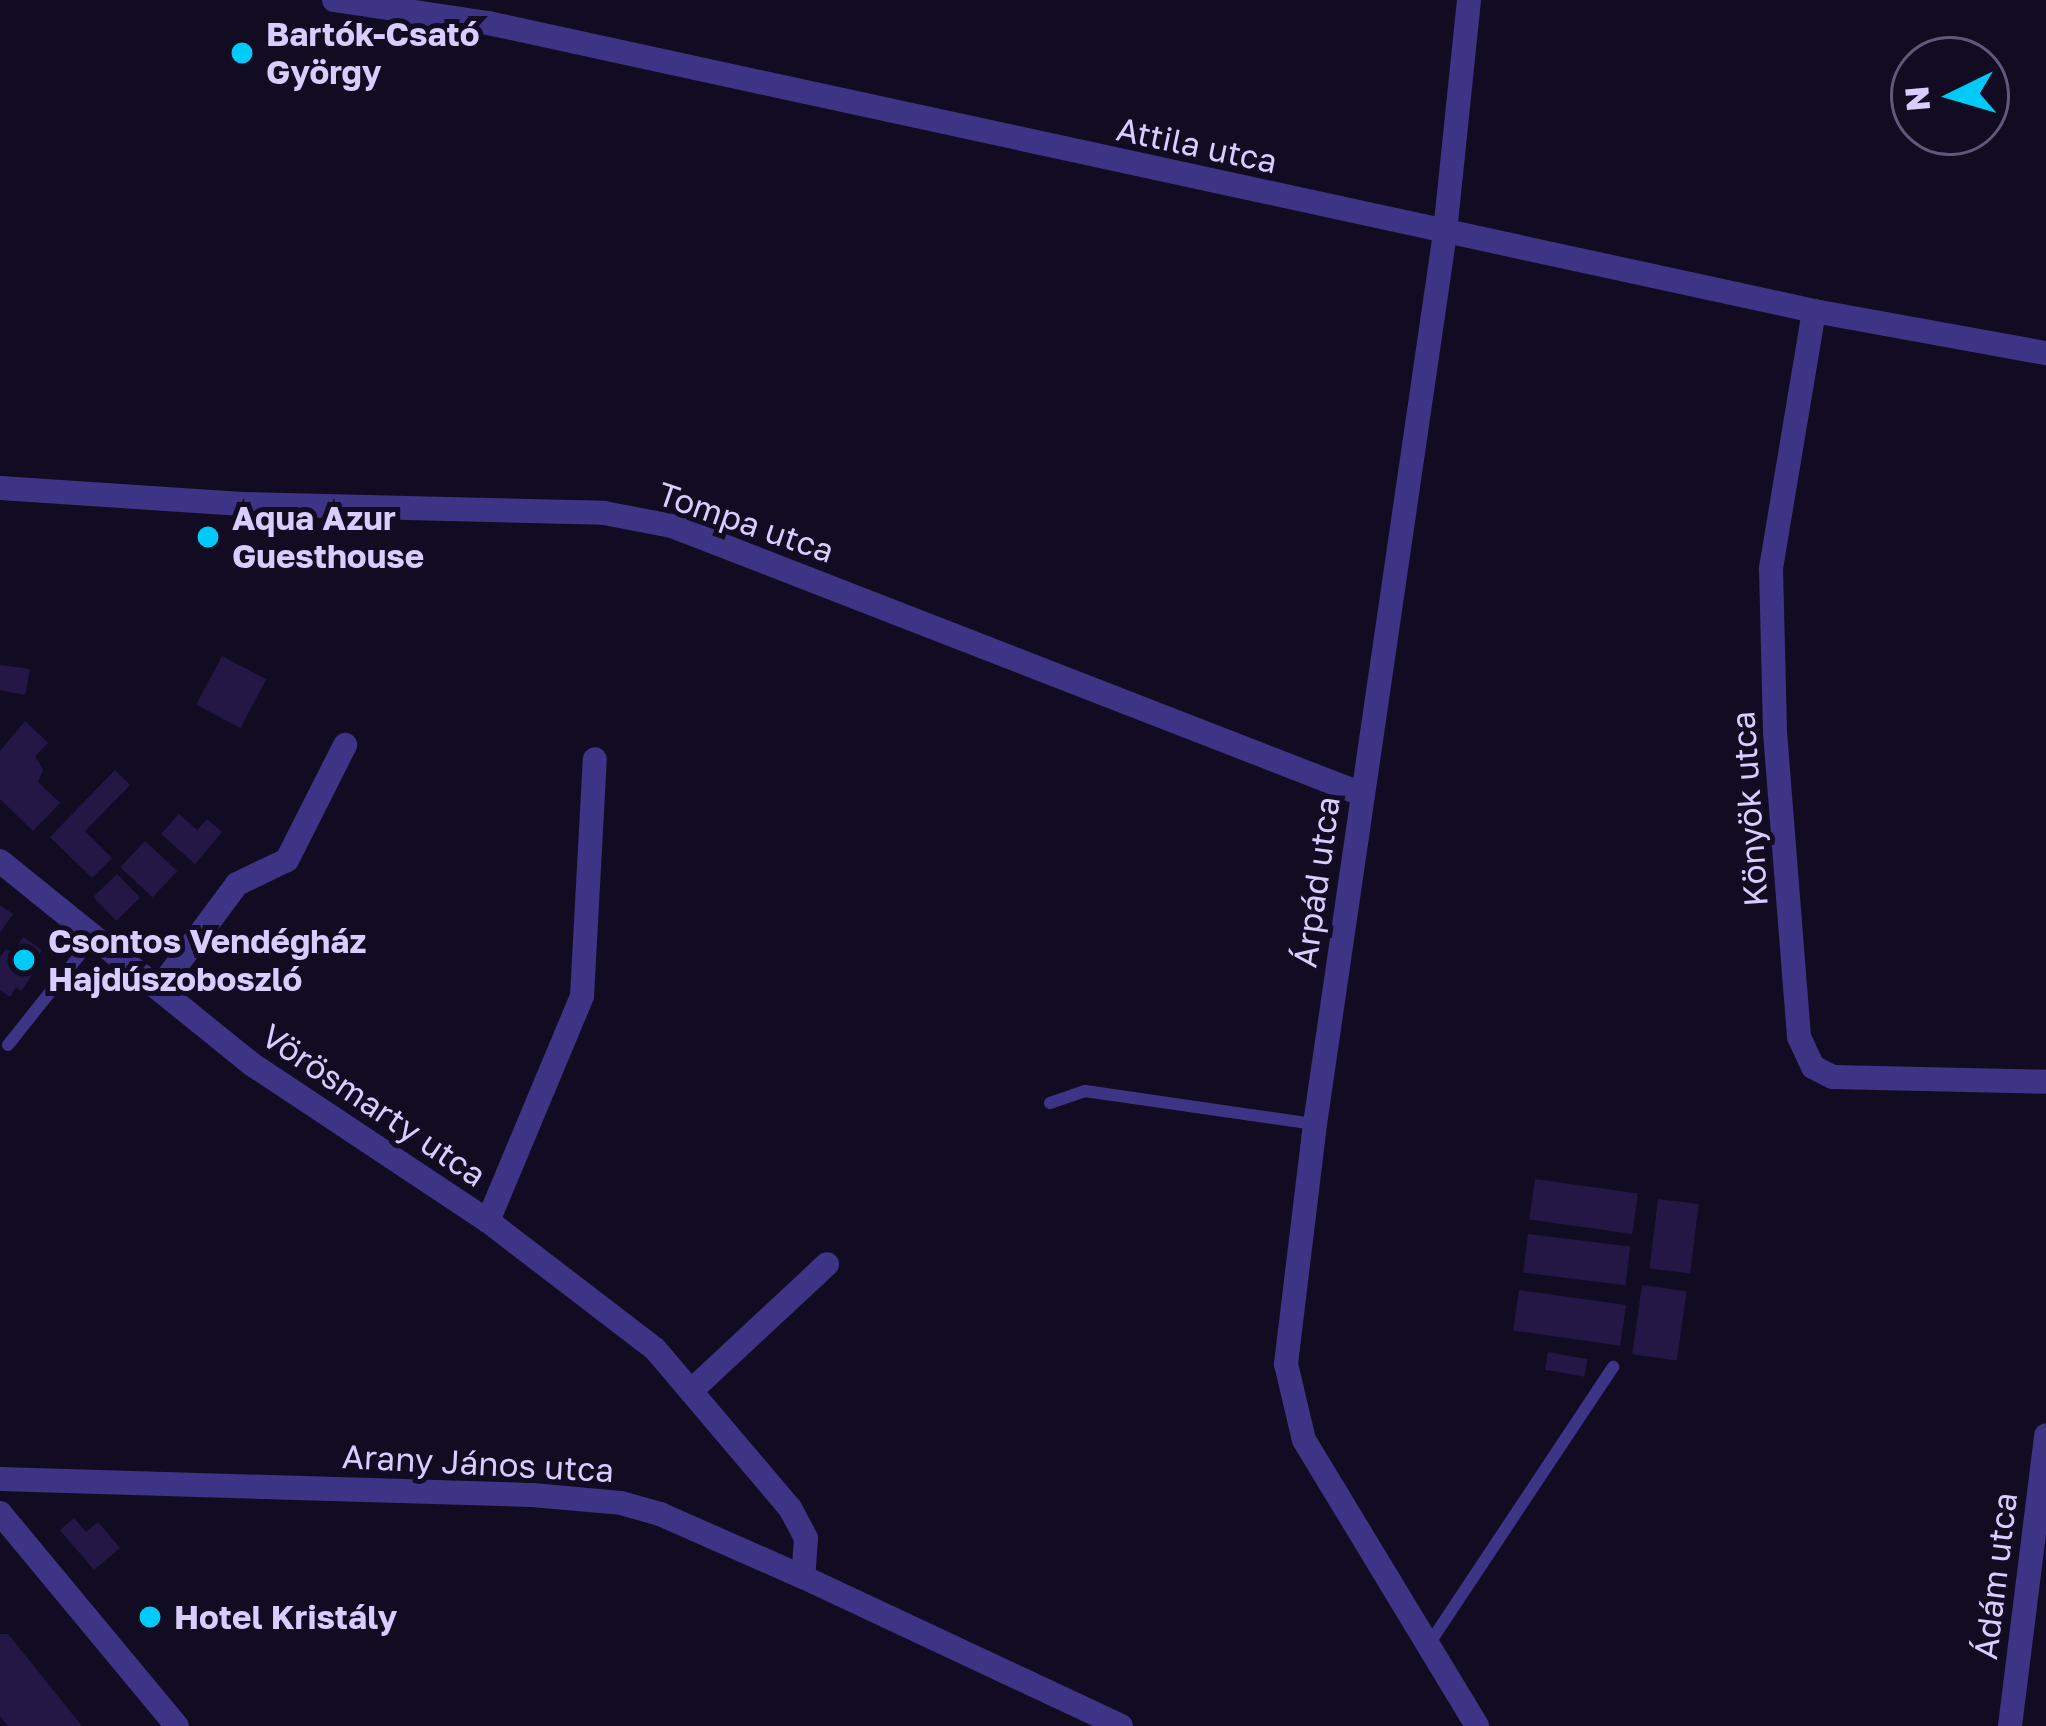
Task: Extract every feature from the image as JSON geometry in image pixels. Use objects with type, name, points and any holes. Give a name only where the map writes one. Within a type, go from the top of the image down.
[{"type":"street","name":"Attila utca","points":[[334,0],[488,23],[1814,311],[2046,353]]},
{"type":"street","name":"Árpád utca","points":[[1468,0],[1445,232],[1288,1321],[1289,1391],[1304,1440],[1477,1726]]},
{"type":"street","name":"Könyök utca","points":[[1814,311],[1772,568],[1774,732],[1799,1037],[1814,1067],[1833,1077],[2046,1082]]},
{"type":"street","name":"Tompa utca","points":[[0,488],[241,504],[604,513],[672,526],[1362,794]]},
{"type":"street","points":[[159,989],[237,884],[287,860],[345,746]]},
{"type":"street","name":"Vörösmarty utca","points":[[488,1221],[582,996],[595,759]]},
{"type":"street","name":"Vörösmarty utca","points":[[0,861],[253,1065],[488,1221],[655,1349],[790,1508],[806,1538],[803,1576]]},
{"type":"street","points":[[691,1391],[827,1264]]},
{"type":"street","name":"Ádám utca","points":[[2010,1726],[2046,1435]]},
{"type":"street","name":"Arany János utca","points":[[0,1479],[579,1497],[660,1514],[1120,1726]]},
{"type":"street","points":[[1,1520],[177,1726]]},
{"type":"lane","points":[[8,1045],[94,937]]},
{"type":"lane","points":[[1050,1103],[1085,1091],[1315,1124]]},
{"type":"lane","points":[[1429,1644],[1613,1367]]},
{"type":"building","points":[[222,656],[266,679],[240,728],[196,705]]},
{"type":"building","points":[[0,665],[30,669],[25,695],[0,690]]},
{"type":"building","points":[[25,721],[48,743],[35,756],[43,770],[38,782],[60,803],[33,831],[0,799],[0,751]]},
{"type":"building","points":[[115,770],[130,785],[85,831],[112,858],[92,878],[50,837]]},
{"type":"building","points":[[179,814],[197,830],[207,819],[222,832],[195,864],[161,834]]},
{"type":"building","points":[[145,841],[177,871],[153,897],[120,867]]},
{"type":"building","points":[[117,874],[140,898],[116,921],[93,897]]},
{"type":"building","points":[[0,905],[13,914],[0,933]]},
{"type":"building","points":[[23,937],[42,950],[35,960],[40,964],[21,991],[16,987],[10,997],[0,990],[0,957],[6,949],[12,953]]},
{"type":"building","points":[[1535,1179],[1638,1193],[1632,1234],[1529,1220]]},
{"type":"building","points":[[1658,1199],[1699,1204],[1690,1273],[1649,1268]]},
{"type":"building","points":[[1528,1234],[1630,1247],[1625,1285],[1523,1273]]},
{"type":"building","points":[[1642,1285],[1687,1291],[1677,1361],[1632,1354]]},
{"type":"building","points":[[1519,1290],[1626,1305],[1620,1346],[1513,1331]]},
{"type":"building","points":[[1548,1352],[1587,1359],[1584,1377],[1545,1370]]},
{"type":"building","points":[[74,1518],[86,1532],[98,1522],[120,1548],[94,1570],[60,1530]]},
{"type":"building","points":[[0,1634],[8,1634],[82,1726],[8,1726],[0,1716]]},
{"type":"place","name":"Bartók-Csató György","points":[[242,53]]},
{"type":"place","name":"Aqua Azur Guesthouse","points":[[208,537]]},
{"type":"place","name":"Csontos Vendégház Hajdúszoboszló","points":[[24,960]]},
{"type":"place","name":"Hotel Kristály","points":[[150,1617]]}]
